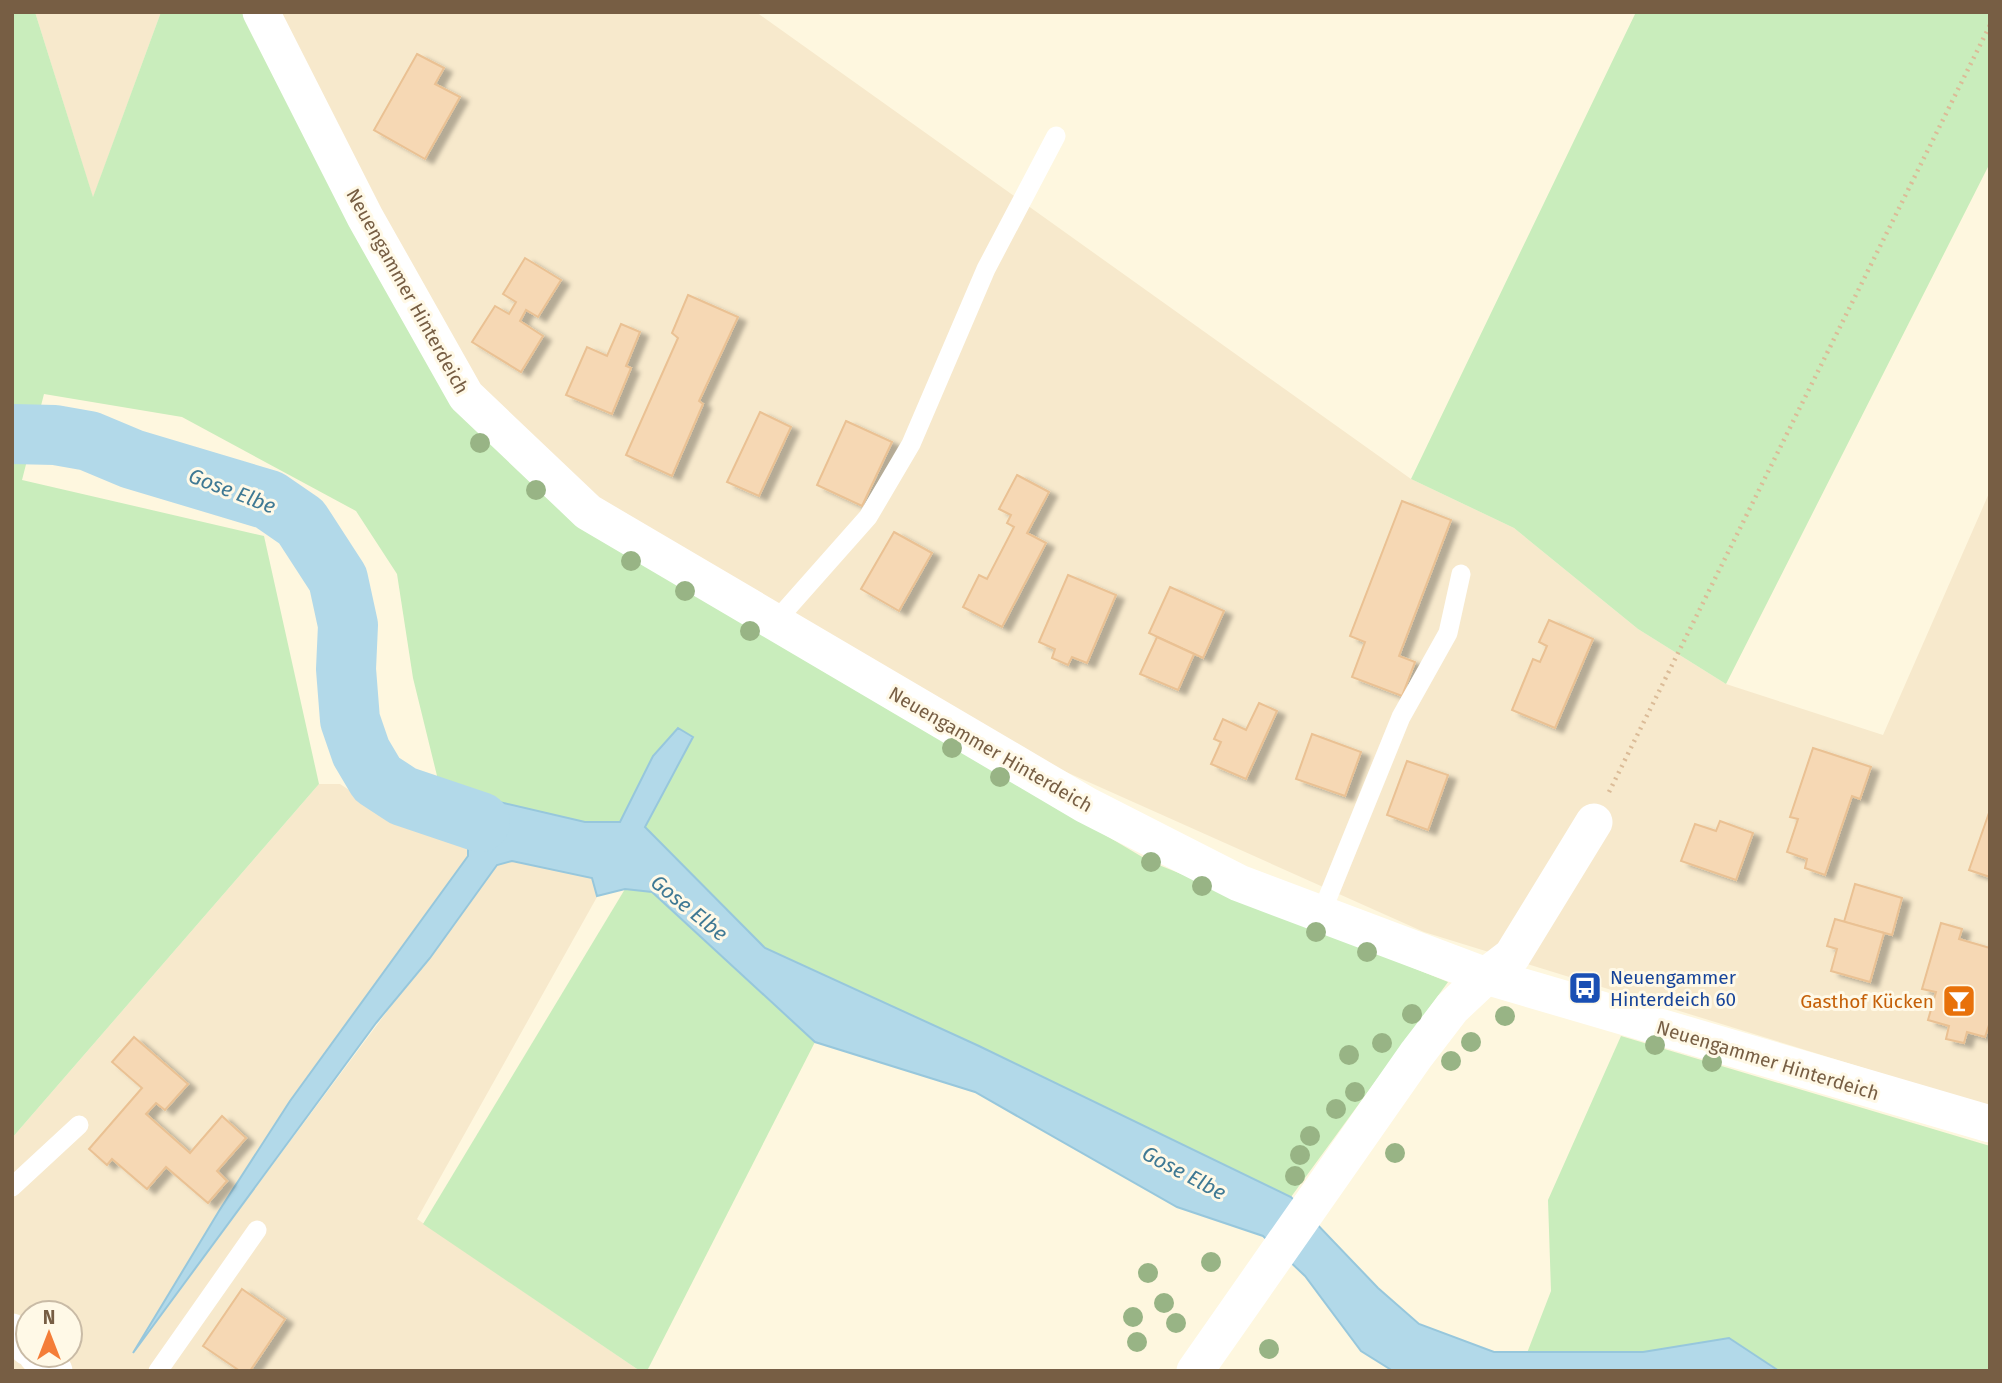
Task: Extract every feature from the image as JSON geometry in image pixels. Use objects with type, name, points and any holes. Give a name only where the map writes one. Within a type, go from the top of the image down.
[{"type":"street","name":"Neuengammer Hinterdeich","points":[[261,12],[365,217],[466,396],[588,512],[1086,805],[1239,883],[1486,975],[1990,1124]]},
{"type":"street","points":[[1195,1371],[1416,1055],[1452,1008],[1486,975],[1512,956],[1594,822]]},
{"type":"lane","points":[[775,622],[868,517],[911,444],[986,269],[1056,136]]},
{"type":"lane","points":[[1321,914],[1401,718],[1448,633],[1461,574]]},
{"type":"lane","points":[[12,1187],[79,1125]]},
{"type":"lane","points":[[158,1371],[257,1230]]},
{"type":"path","points":[[1594,822],[1990,25]]},
{"type":"shaded area","points":[[35,12],[161,12],[93,198]]},
{"type":"shaded area","points":[[272,12],[756,12],[1411,479],[1514,528],[1638,629],[1726,684],[1883,735],[1990,491],[1990,1107],[1424,932],[999,742],[597,509],[473,379]]},
{"type":"shaded area","points":[[319,784],[340,784],[372,805],[453,834],[468,845],[468,856],[139,1344],[497,864],[512,861],[592,878],[597,897],[417,1219],[640,1371],[12,1371],[12,1138]]},
{"type":"green space","points":[[12,12],[35,12],[93,197],[161,12],[249,12],[456,403],[570,517],[1149,861],[1448,982],[1291,1197],[979,1046],[765,948],[645,827],[692,737],[678,729],[620,822],[585,822],[440,788],[413,678],[397,574],[356,511],[182,417],[44,394],[22,480],[264,536],[319,784],[12,1138]]},
{"type":"green space","points":[[1636,12],[1990,12],[1990,163],[1726,684],[1638,629],[1514,528],[1411,479]]},
{"type":"green space","points":[[625,889],[652,892],[815,1042],[647,1371],[640,1371],[423,1224]]},
{"type":"green space","points":[[1621,1036],[1990,1146],[1990,1371],[1520,1371],[1551,1291],[1548,1200]]},
{"type":"water","points":[[678,728],[693,737],[645,827],[765,948],[979,1046],[1291,1197],[1378,1288],[1419,1324],[1494,1352],[1643,1352],[1729,1338],[1779,1371],[1393,1371],[1361,1351],[1305,1276],[1263,1236],[1177,1207],[975,1092],[815,1042],[652,892],[625,889],[597,896],[592,878],[512,861],[497,865],[430,958],[376,1023],[133,1353],[290,1101],[468,856],[468,844],[403,796],[440,788],[585,822],[620,822],[653,756]]},
{"type":"building","points":[[417,54],[444,68],[435,84],[460,97],[425,159],[374,130]]},
{"type":"building","points":[[525,258],[561,280],[538,317],[526,310],[520,321],[543,336],[521,372],[472,342],[495,306],[509,314],[516,302],[503,294]]},
{"type":"building","points":[[688,295],[738,317],[699,401],[703,404],[672,476],[626,455],[678,338],[672,333]]},
{"type":"building","points":[[621,324],[640,332],[626,366],[631,368],[612,414],[566,395],[587,347],[607,356]]},
{"type":"building","points":[[760,412],[791,427],[759,496],[727,482]]},
{"type":"building","points":[[846,421],[892,442],[862,506],[817,485]]},
{"type":"building","points":[[1017,475],[1049,492],[1027,533],[1046,543],[1002,627],[963,607],[979,575],[987,579],[1014,527],[1007,523],[1011,515],[999,509]]},
{"type":"building","points":[[1402,501],[1451,520],[1399,656],[1415,662],[1402,696],[1352,677],[1365,642],[1350,636]]},
{"type":"building","points":[[894,532],[932,553],[899,611],[861,589]]},
{"type":"building","points":[[1068,575],[1116,595],[1087,663],[1072,657],[1068,665],[1052,658],[1055,649],[1039,642]]},
{"type":"building","points":[[1170,587],[1224,611],[1203,658],[1149,633]]},
{"type":"building","points":[[1549,620],[1593,639],[1555,728],[1512,710],[1533,659],[1540,662],[1547,646],[1539,642]]},
{"type":"building","points":[[1157,637],[1194,654],[1178,690],[1140,674]]},
{"type":"building","points":[[1259,703],[1277,711],[1246,779],[1211,764],[1221,742],[1214,739],[1223,719],[1246,730]]},
{"type":"building","points":[[1312,734],[1361,752],[1345,796],[1296,779]]},
{"type":"building","points":[[1813,748],[1871,767],[1860,799],[1852,796],[1825,875],[1805,868],[1807,859],[1787,852],[1798,819],[1790,817]]},
{"type":"building","points":[[1407,761],[1448,775],[1428,830],[1387,815]]},
{"type":"building","points":[[1990,810],[1990,877],[1969,870]]},
{"type":"building","points":[[1720,821],[1753,833],[1736,880],[1681,861],[1695,824],[1716,831]]},
{"type":"building","points":[[1855,884],[1902,898],[1892,935],[1844,922]]},
{"type":"building","points":[[1835,919],[1884,933],[1870,982],[1831,971],[1837,949],[1827,946]]},
{"type":"building","points":[[1941,923],[1962,929],[1959,939],[1990,948],[1990,1022],[1985,1037],[1967,1032],[1964,1043],[1946,1039],[1949,1026],[1928,1020],[1936,992],[1922,989]]},
{"type":"building","points":[[134,1037],[188,1084],[165,1110],[156,1103],[146,1114],[190,1153],[222,1116],[246,1138],[217,1171],[227,1181],[208,1203],[166,1167],[147,1189],[112,1159],[107,1165],[89,1149],[142,1088],[112,1062]]},
{"type":"building","points":[[242,1289],[285,1319],[250,1371],[240,1371],[203,1346]]},
{"type":"waterway","name":"Gose Elbe","points":[[12,434],[55,435],[89,441],[132,459],[269,500],[301,522],[338,579],[348,625],[346,669],[350,720],[361,752],[377,779],[403,796],[480,822]]},
{"type":"place","name":"Neuengammer Hinterdeich 60","points":[[1585,988]]},
{"type":"place","name":"Gasthof Kücken","points":[[1959,1001]]}]
